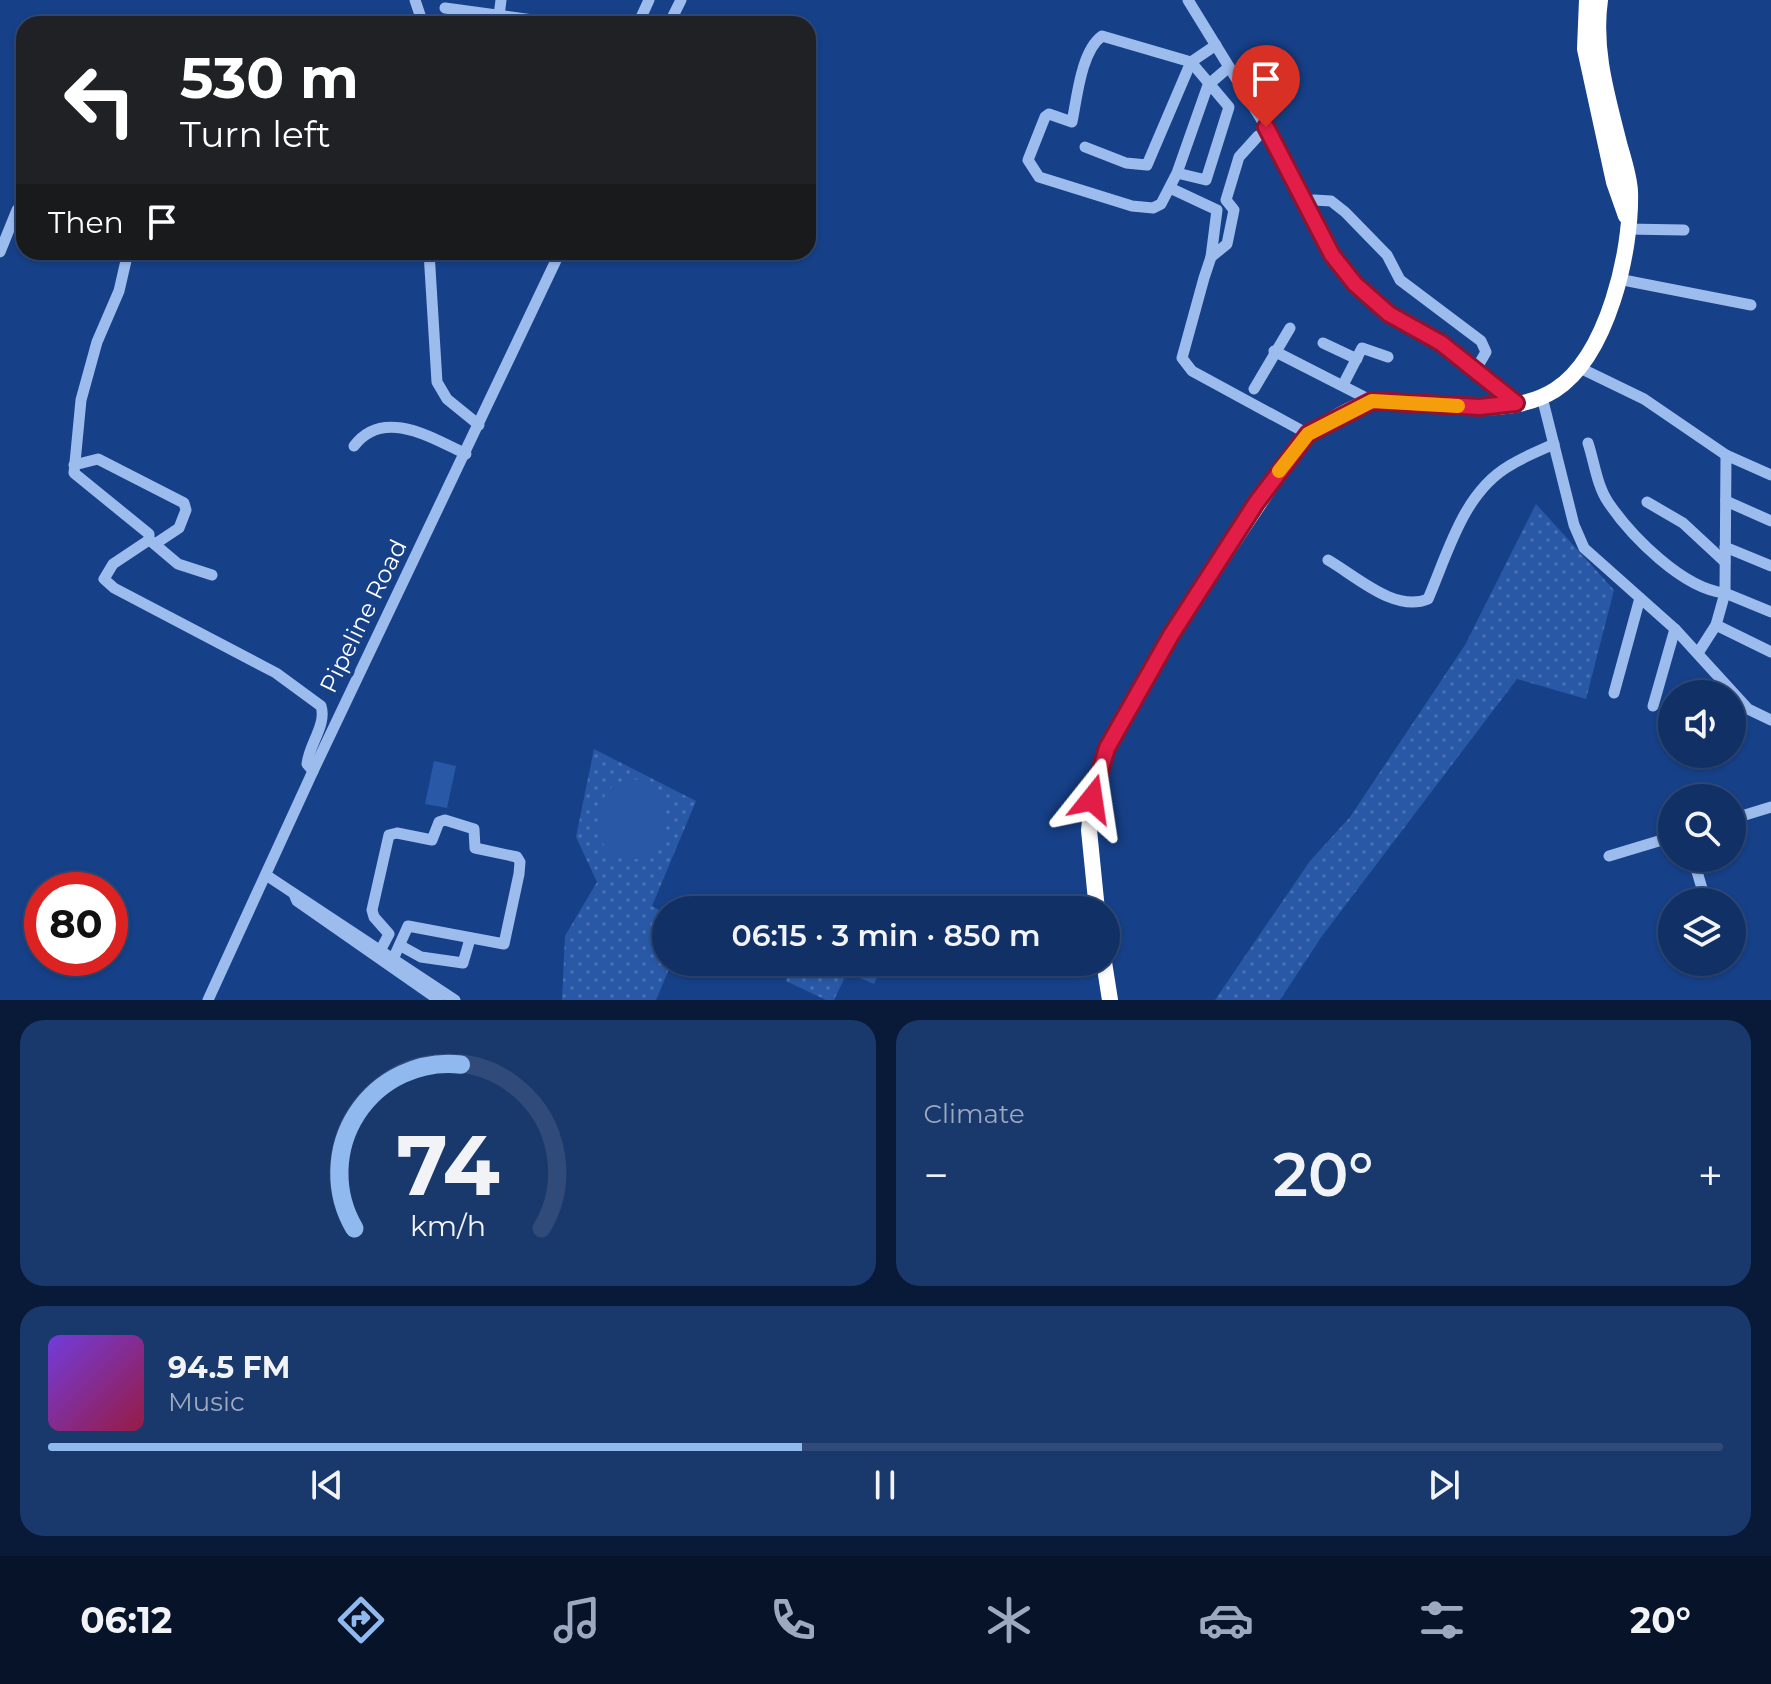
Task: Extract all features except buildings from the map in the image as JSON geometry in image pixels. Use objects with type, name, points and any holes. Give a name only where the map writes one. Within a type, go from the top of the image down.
[{"type":"highway","points":[[1096,896],[1089,830],[1094,788],[1107,748],[1179,621],[1256,503],[1308,434],[1372,401],[1480,407],[1542,397],[1557,388],[1578,367],[1605,322],[1618,279],[1626,223],[1616,192],[1584,25],[1587,0]]},
{"type":"highway","points":[[1594,67],[1600,0]]},
{"type":"highway","points":[[1106,976],[1110,1000]]},
{"type":"street","points":[[1188,0],[1229,67],[1332,255],[1355,284],[1389,314],[1441,343],[1516,403]]},
{"type":"street","points":[[445,8],[480,16]]},
{"type":"street","points":[[1177,173],[1201,180],[1209,175],[1229,107],[1208,85],[1191,62],[1102,36],[1096,40],[1086,65],[1072,122],[1049,114],[1045,117],[1028,160],[1039,177],[1132,206],[1153,208],[1161,204],[1177,173],[1208,85],[1229,67]]},
{"type":"street","points":[[1085,147],[1126,163],[1147,165],[1191,62],[1216,45]]},
{"type":"street","points":[[1211,257],[1227,244],[1234,210],[1226,200],[1239,157],[1258,136]]},
{"type":"street","points":[[1170,188],[1217,210],[1211,257],[1184,343],[1184,365],[1308,434]]},
{"type":"street","points":[[1306,206],[1314,200],[1331,201],[1387,255],[1400,280],[1481,341],[1486,352],[1475,371]]},
{"type":"street","points":[[0,252],[16,212]]},
{"type":"street","points":[[1626,223],[1684,230]]},
{"type":"street","points":[[126,260],[119,291],[97,342],[81,400],[74,473],[79,481],[145,528],[152,542],[178,564],[212,575]]},
{"type":"street","points":[[429,260],[437,382],[447,399],[479,425]]},
{"type":"street","name":"Pipeline Road","points":[[208,1000],[313,771],[556,260]]},
{"type":"street","points":[[1618,279],[1751,305]]},
{"type":"street","points":[[1254,389],[1290,328]]},
{"type":"street","points":[[1323,343],[1357,359]]},
{"type":"street","points":[[1343,385],[1362,348],[1367,347],[1388,357]]},
{"type":"street","points":[[1274,351],[1372,401]]},
{"type":"street","points":[[1578,367],[1644,399],[1726,455],[1771,475]]},
{"type":"street","points":[[1542,397],[1574,525],[1584,548],[1675,629],[1748,709],[1771,720]]},
{"type":"street","points":[[354,446],[371,429],[389,426],[421,433],[466,454]]},
{"type":"street","points":[[1588,443],[1606,500],[1654,556],[1711,592],[1725,593],[1771,612]]},
{"type":"street","points":[[1328,560],[1402,603],[1417,604],[1428,599],[1467,509],[1483,487],[1507,467],[1554,444]]},
{"type":"street","points":[[1698,653],[1716,625],[1725,593],[1726,455]]},
{"type":"street","points":[[74,465],[98,459],[184,503],[186,510],[179,528],[113,564],[104,579],[114,588],[276,673],[321,706],[324,714],[307,764],[313,771]]},
{"type":"street","points":[[1726,501],[1771,521]]},
{"type":"street","points":[[1647,502],[1683,523],[1725,562]]},
{"type":"street","points":[[1725,547],[1771,566]]},
{"type":"street","points":[[1614,693],[1640,598]]},
{"type":"street","points":[[1716,625],[1771,652]]},
{"type":"street","points":[[1653,706],[1675,629]]},
{"type":"street","points":[[1746,815],[1771,807]]},
{"type":"street","points":[[381,949],[389,934],[374,917],[372,910],[385,841],[397,833],[432,840],[439,822],[445,820],[474,829],[475,848],[517,857],[520,862],[504,944],[408,926],[394,957]]},
{"type":"street","points":[[1609,856],[1658,841]]},
{"type":"street","points":[[266,875],[294,894],[301,895],[455,1000]]},
{"type":"street","points":[[294,894],[297,901],[439,1000]]},
{"type":"street","points":[[401,946],[421,957],[463,963],[470,939]]},
{"type":"shaded area","points":[[1536,504],[1614,590],[1586,699],[1517,679],[1322,936],[1280,1000],[1215,1000],[1310,861],[1350,817],[1465,645]]},
{"type":"shaded area","points":[[594,749],[696,801],[656,896],[652,896],[652,976],[666,976],[656,1000],[562,1000],[565,936],[597,882],[576,837]]},
{"type":"shaded area","points":[[434,761],[456,766],[447,808],[425,804]]},
{"type":"shaded area","points":[[638,779],[657,792],[665,814],[665,825],[657,847],[648,855],[631,860],[618,857],[608,850],[601,838],[599,810],[615,784]]},
{"type":"shaded area","points":[[788,976],[845,976],[834,1000],[826,1000],[786,981]]},
{"type":"shaded area","points":[[855,976],[878,976],[874,984]]},
{"type":"slow traffic","points":[[1279,471],[1308,434],[1372,401],[1458,406]]},
{"type":"route","points":[[1092,799],[1107,748],[1171,635],[1256,503],[1308,434],[1372,401],[1480,407],[1516,403],[1441,343],[1389,314],[1355,284],[1332,255],[1266,127]]}]
